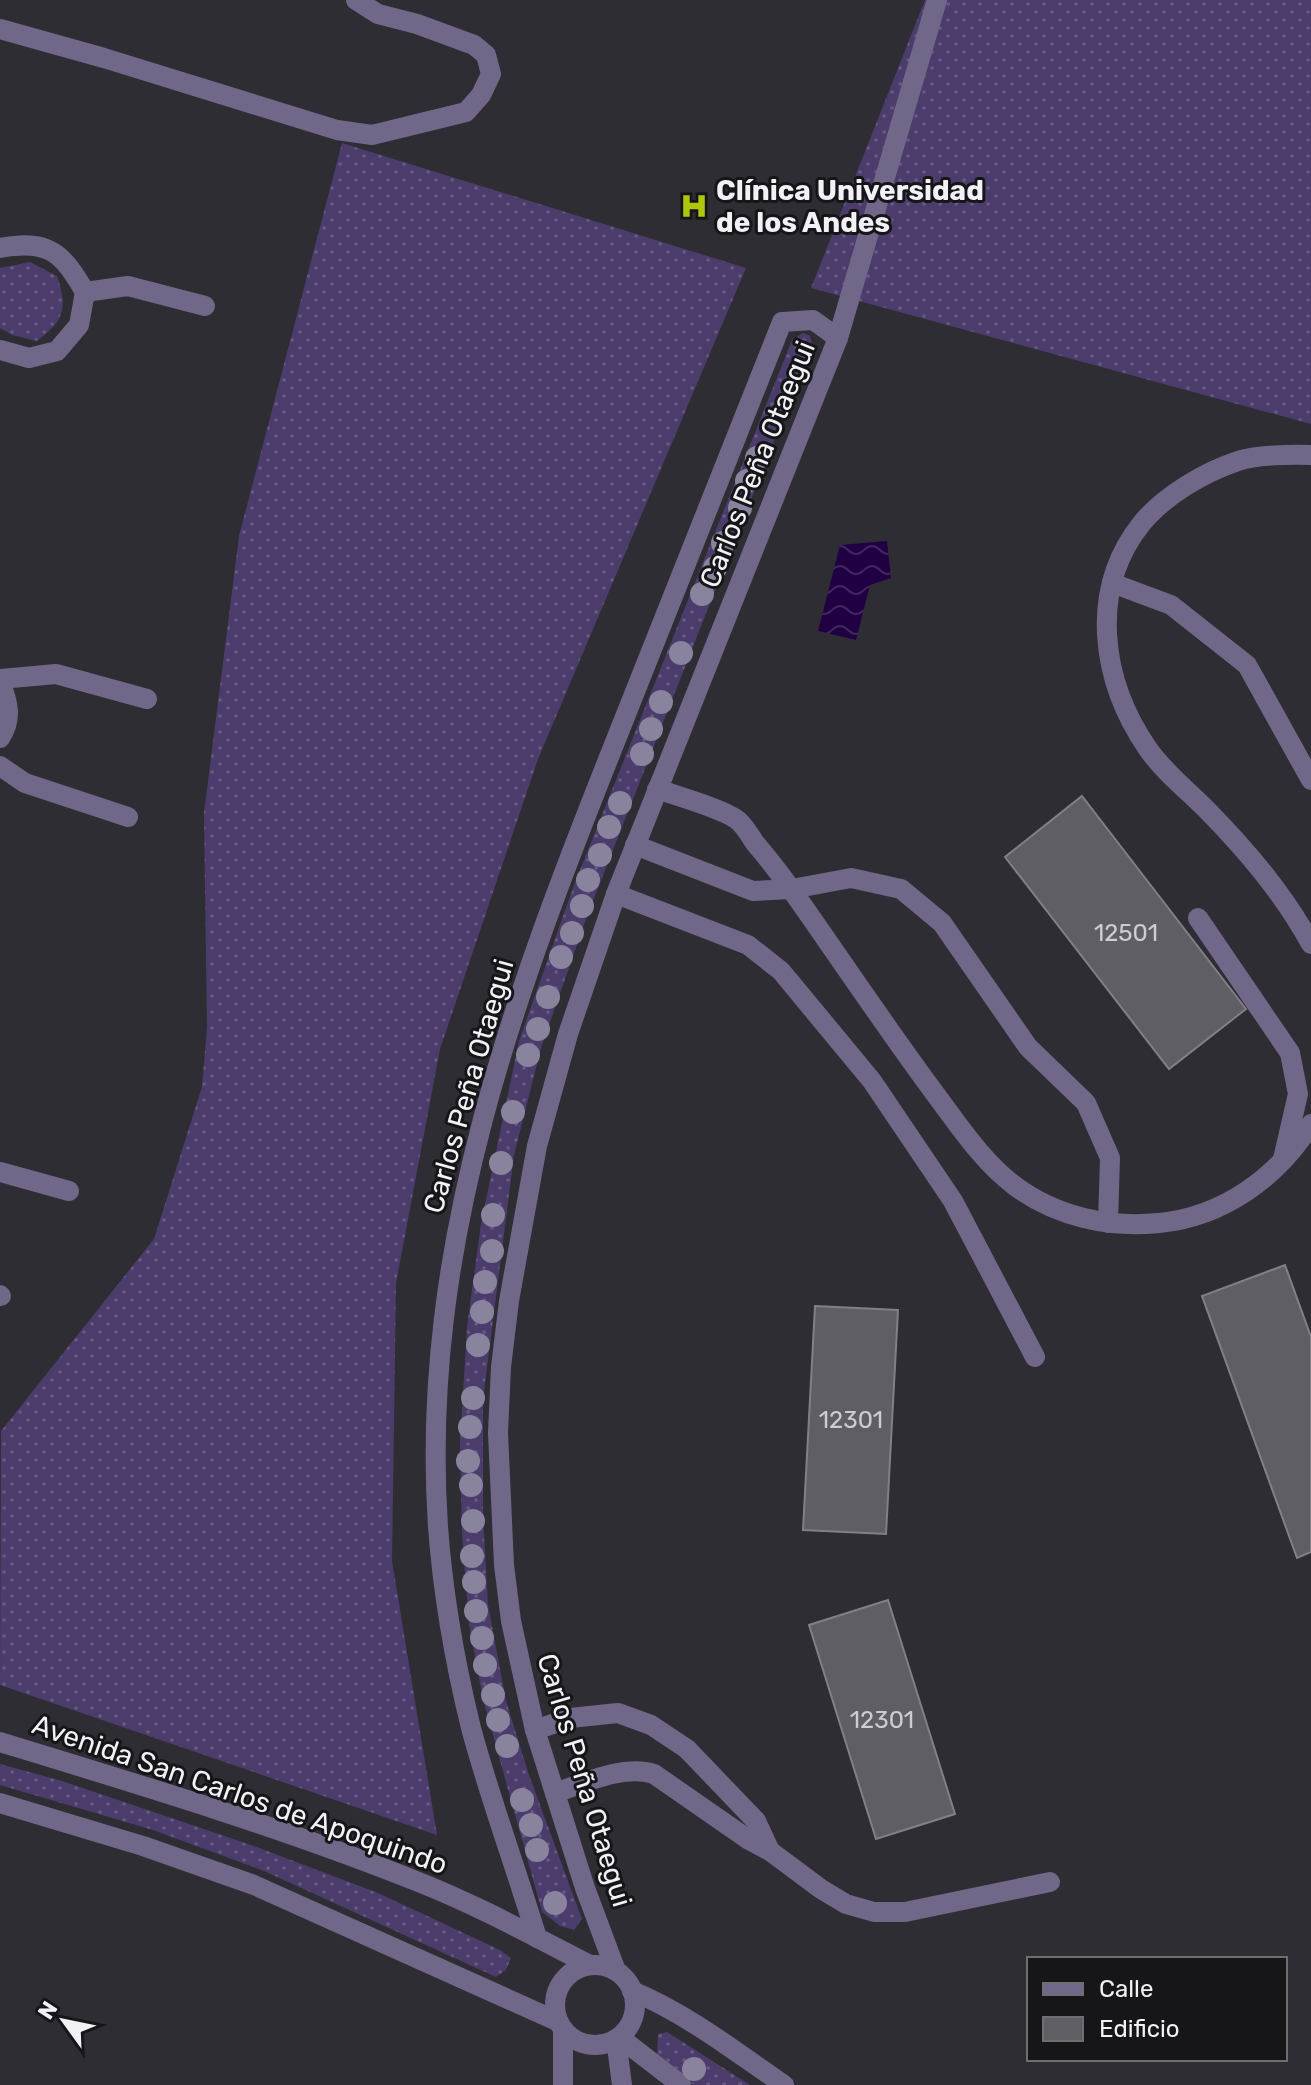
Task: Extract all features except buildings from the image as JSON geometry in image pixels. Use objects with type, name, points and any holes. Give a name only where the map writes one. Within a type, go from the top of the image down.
[{"type":"street","points":[[0,29],[337,130],[372,135],[466,112],[481,95],[491,74],[486,55],[474,45],[417,24],[378,14],[356,0]]},
{"type":"street","points":[[838,338],[937,0]]},
{"type":"street","points":[[0,248],[39,245],[68,263],[85,292],[79,325],[57,351],[29,358],[0,350]]},
{"type":"street","points":[[85,292],[128,286],[205,306]]},
{"type":"street","name":"Carlos Peña Otaegui","points":[[537,1938],[471,1727],[447,1603],[438,1528],[438,1379],[444,1305],[456,1232],[509,1022],[585,816],[782,322],[813,320],[838,338],[635,845],[568,1034],[537,1146],[509,1301],[501,1367],[498,1433],[504,1565],[522,1676],[555,1793],[616,1971]]},
{"type":"street","points":[[1311,455],[1240,460],[1173,492],[1135,532],[1121,557],[1107,606],[1107,652],[1121,697],[1148,750],[1242,845],[1274,884],[1311,944]]},
{"type":"street","points":[[1112,583],[1171,605],[1247,665],[1311,780]]},
{"type":"street","points":[[0,738],[9,706],[0,681],[56,674],[147,699]]},
{"type":"street","points":[[0,766],[25,783],[128,817]]},
{"type":"street","points":[[657,789],[737,820],[792,889],[910,1061],[991,1165],[1016,1187],[1044,1204],[1075,1217],[1108,1223],[1155,1224],[1202,1214],[1258,1184],[1282,1163],[1311,1124]]},
{"type":"street","points":[[635,845],[753,891],[792,889],[851,878],[901,889],[942,923],[1028,1047],[1086,1103],[1110,1158],[1108,1223]]},
{"type":"street","points":[[616,894],[748,945],[781,971],[872,1081],[953,1201],[1035,1357]]},
{"type":"street","points":[[1198,918],[1290,1053],[1298,1094],[1282,1163]]},
{"type":"street","points":[[0,1172],[69,1191]]},
{"type":"street","points":[[535,1730],[570,1718],[618,1713],[651,1725],[687,1749],[756,1821],[770,1851]]},
{"type":"street","name":"Avenida San Carlos de Apoquindo","points":[[0,1742],[228,1814],[383,1869],[461,1901],[590,1965]]},
{"type":"street","points":[[555,1793],[640,1769],[654,1774],[821,1889],[846,1904],[874,1912],[905,1912],[1050,1882]]},
{"type":"street","points":[[0,1803],[143,1846],[254,1885],[561,2026],[575,2040],[590,2044],[607,2043],[626,2029],[635,2007],[628,1983],[616,1971],[590,1965],[568,1975],[558,1990],[555,2006],[561,2026],[563,2085]]},
{"type":"street","points":[[632,1991],[717,2038],[784,2085]]},
{"type":"street","points":[[617,2038],[622,2085]]},
{"type":"street","points":[[617,2038],[681,2085]]},
{"type":"shaded area","points":[[925,0],[1311,0],[1311,424],[811,288]]},
{"type":"shaded area","points":[[342,143],[746,268],[538,759],[440,1049],[396,1283],[392,1561],[437,1835],[0,1685],[1,1431],[154,1239],[202,1087],[207,1027],[204,813],[239,536]]},
{"type":"shaded area","points":[[30,262],[57,276],[63,306],[53,327],[37,341],[12,335],[0,328],[0,268]]},
{"type":"shaded area","points":[[803,333],[810,336],[812,344],[587,916],[541,1048],[514,1155],[483,1399],[483,1517],[488,1605],[506,1701],[529,1775],[582,1919],[574,1930],[560,1926],[542,1912],[483,1699],[469,1624],[462,1535],[460,1443],[467,1327],[481,1224],[519,1041],[574,885],[792,340]]},
{"type":"shaded area","points":[[0,1764],[62,1781],[254,1846],[378,1893],[511,1958],[506,1970],[496,1977],[264,1871],[153,1830],[0,1785]]},
{"type":"shaded area","points":[[667,2032],[750,2085],[694,2085],[662,2065],[657,2055],[658,2034]]},
{"type":"water","points":[[887,541],[891,578],[870,585],[856,640],[818,631],[840,545]]},
{"type":"place","name":"Clínica Universidad de los Andes","points":[[694,206]]}]
